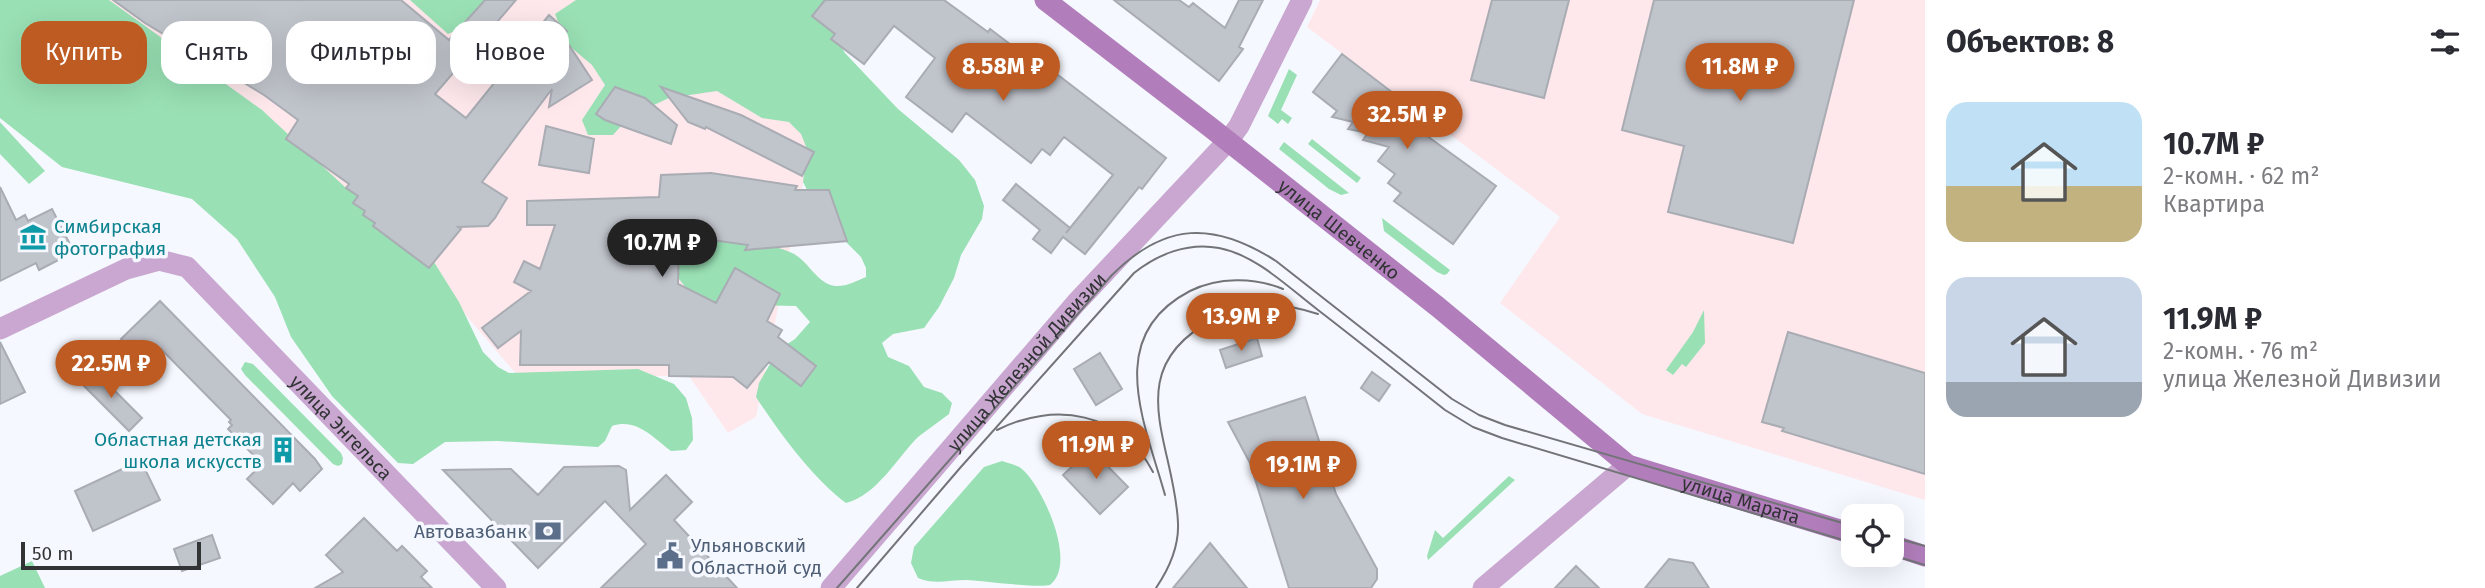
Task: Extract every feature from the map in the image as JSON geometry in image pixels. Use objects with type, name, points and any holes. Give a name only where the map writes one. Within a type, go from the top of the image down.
[{"type":"street","name":"улица Шевченко","points":[[1045,0],[1438,307],[1628,465]]},
{"type":"street","name":"улица Железной Дивизии","points":[[831,588],[1076,303],[1228,141],[1239,126],[1302,0]]},
{"type":"street","name":"улица Энгельса","points":[[0,329],[126,269],[159,260],[187,267],[496,588]]},
{"type":"street","name":"улица Марата","points":[[1628,465],[1841,530]]},
{"type":"street","points":[[1483,588],[1628,465]]},
{"type":"street","points":[[1904,549],[1925,555]]},
{"type":"shaded area","points":[[36,0],[633,0],[688,67],[816,119],[756,417],[728,433],[689,376],[518,376],[439,284],[147,78],[147,21],[66,21]]},
{"type":"shaded area","points":[[1320,0],[1925,0],[1925,500],[1642,414],[1500,303],[1560,217],[1307,27]]},
{"type":"green space","points":[[0,0],[109,0],[138,21],[21,21],[21,84],[147,84],[147,27],[161,37],[161,84],[226,84],[262,110],[346,188],[422,243],[459,302],[483,352],[498,367],[509,373],[638,369],[674,384],[686,398],[692,418],[693,440],[686,450],[671,451],[644,430],[621,424],[612,426],[605,441],[598,447],[498,441],[445,442],[413,464],[398,463],[332,396],[291,337],[275,297],[237,239],[192,199],[62,167],[0,118]]},
{"type":"green space","points":[[410,0],[498,0],[477,21],[450,21],[448,34]]},
{"type":"green space","points":[[576,0],[826,0],[837,40],[845,53],[898,109],[959,160],[975,180],[984,206],[982,219],[961,255],[954,278],[939,307],[924,328],[893,334],[882,343],[888,357],[909,366],[924,387],[942,393],[952,403],[949,414],[918,437],[886,475],[857,499],[846,503],[822,482],[756,397],[759,383],[778,350],[795,339],[810,322],[796,306],[712,304],[686,288],[673,271],[667,236],[731,239],[777,247],[798,256],[823,281],[835,286],[847,285],[866,277],[866,268],[861,257],[821,217],[803,182],[807,149],[801,134],[789,122],[762,118],[717,91],[669,98],[630,116],[613,135],[588,135],[582,120],[605,85],[592,65],[569,46],[569,21],[558,21],[555,14]]},
{"type":"green space","points":[[1289,69],[1297,75],[1281,110],[1292,118],[1288,124],[1282,119],[1278,124],[1268,116]]},
{"type":"green space","points":[[0,122],[45,171],[29,184],[0,154]]},
{"type":"green space","points":[[1312,139],[1361,178],[1357,183],[1308,144]]},
{"type":"green space","points":[[1284,142],[1349,193],[1341,195],[1329,189],[1279,149]]},
{"type":"green space","points":[[1382,218],[1450,270],[1447,274],[1437,272],[1384,231]]},
{"type":"green space","points":[[1704,310],[1705,343],[1686,367],[1682,364],[1673,375],[1666,370],[1693,332]]},
{"type":"green space","points":[[245,362],[253,364],[341,453],[342,464],[333,464],[245,375],[241,369]]},
{"type":"green space","points":[[1002,461],[1022,469],[1047,508],[1059,544],[1058,575],[1050,585],[1043,586],[966,580],[936,582],[918,578],[911,563],[914,547],[984,467]]},
{"type":"green space","points":[[1509,476],[1515,480],[1428,560],[1435,530],[1443,538]]},
{"type":"green space","points":[[32,561],[45,588],[0,588],[0,576]]},
{"type":"building","points":[[113,0],[401,0],[426,21],[286,21],[286,84],[436,84],[436,29],[450,39],[450,77],[435,94],[466,118],[493,84],[569,84],[569,45],[592,80],[549,107],[552,89],[482,182],[507,198],[495,218],[488,226],[458,227],[461,229],[429,268],[373,226],[375,223],[363,215],[365,211],[353,203],[358,196],[346,188],[349,184],[286,139],[298,120],[246,84],[272,84],[272,21],[161,21],[161,33],[147,24],[147,21],[142,21]]},
{"type":"building","points":[[485,0],[516,0],[498,21],[466,21]]},
{"type":"building","points":[[825,0],[944,0],[988,32],[990,29],[1043,69],[1045,65],[1166,158],[1085,254],[1063,237],[1051,253],[1033,239],[1040,230],[1003,200],[1016,184],[1070,228],[1066,233],[1113,175],[1064,137],[1050,155],[1042,149],[1031,163],[966,113],[952,132],[906,97],[935,58],[894,26],[864,64],[831,39],[835,34],[812,16]]},
{"type":"building","points":[[1114,0],[1179,0],[1189,7],[1193,3],[1225,28],[1239,0],[1263,0],[1239,47],[1243,49],[1219,81]]},
{"type":"building","points":[[1492,0],[1569,0],[1544,98],[1471,80]]},
{"type":"building","points":[[1654,0],[1854,0],[1793,243],[1668,212],[1684,146],[1622,130]]},
{"type":"building","points":[[549,15],[556,21],[544,21]]},
{"type":"building","points":[[1342,54],[1431,122],[1423,133],[1496,186],[1453,244],[1394,201],[1401,193],[1388,183],[1395,174],[1378,161],[1389,147],[1363,140],[1368,133],[1348,129],[1353,122],[1332,117],[1337,111],[1313,92]]},
{"type":"building","points":[[615,87],[645,98],[677,125],[671,144],[605,120],[596,114]]},
{"type":"building","points":[[661,87],[741,115],[814,152],[802,176],[706,127],[705,129],[688,122]]},
{"type":"building","points":[[546,126],[594,139],[589,173],[539,165]]},
{"type":"building","points":[[711,173],[797,186],[795,190],[829,190],[847,241],[745,250],[748,245],[679,238],[678,284],[716,303],[735,268],[780,294],[767,321],[782,330],[778,337],[816,366],[801,386],[769,362],[747,388],[733,377],[669,376],[669,365],[520,365],[521,331],[498,348],[482,328],[531,291],[514,282],[524,261],[540,269],[555,225],[527,225],[527,201],[659,197],[661,175]]},
{"type":"building","name":"Симбирская фотография","points":[[0,187],[16,220],[25,215],[28,221],[52,209],[74,252],[39,270],[36,263],[0,281]]},
{"type":"building","points":[[160,301],[315,459],[322,469],[300,491],[293,483],[273,504],[247,479],[262,464],[228,429],[232,425],[229,422],[231,420],[161,349],[146,365],[121,339]]},
{"type":"building","points":[[1788,332],[1925,373],[1925,474],[1782,431],[1784,428],[1762,422]]},
{"type":"building","points":[[1257,338],[1262,356],[1226,368],[1220,350]]},
{"type":"building","points":[[0,342],[25,392],[0,404]]},
{"type":"building","points":[[1100,353],[1122,389],[1096,405],[1074,369]]},
{"type":"building","points":[[93,369],[142,418],[129,431],[80,382]]},
{"type":"building","points":[[1372,372],[1390,385],[1379,401],[1361,388]]},
{"type":"building","points":[[1305,397],[1336,494],[1377,569],[1377,579],[1371,588],[1289,588],[1250,463],[1228,422]]},
{"type":"building","points":[[1091,449],[1128,487],[1100,514],[1063,475]]},
{"type":"building","points":[[135,463],[142,463],[160,500],[93,531],[75,491]]},
{"type":"building","points":[[619,466],[626,470],[630,510],[666,475],[692,502],[674,520],[737,588],[601,588],[646,544],[605,501],[538,568],[443,470],[511,469],[538,495],[564,467]]},
{"type":"building","points":[[364,518],[397,551],[402,546],[427,571],[421,577],[432,588],[315,588],[343,572],[326,555]]},
{"type":"building","points":[[212,535],[220,558],[182,571],[174,549]]},
{"type":"building","points":[[1210,543],[1247,588],[1173,588]]},
{"type":"building","points":[[1669,559],[1693,563],[1709,588],[1645,588]]},
{"type":"building","points":[[1576,566],[1599,588],[1555,588]]},
{"type":"tram line","points":[[837,588],[1112,275],[1151,245],[1191,233],[1232,239],[1276,261],[1452,399],[1479,415],[1505,425],[1841,523]]},
{"type":"tram line","points":[[857,588],[1134,273],[1163,255],[1196,247],[1219,248],[1259,265],[1445,410],[1473,427],[1841,539]]},
{"type":"tram line","points":[[1165,495],[1148,439],[1137,383],[1139,356],[1147,332],[1163,310],[1201,286],[1236,280],[1260,282],[1283,289]]},
{"type":"tram line","points":[[1156,588],[1172,557],[1178,532],[1175,494],[1158,410],[1159,385],[1167,361],[1184,339],[1214,319],[1239,309],[1265,305],[1292,307],[1318,314]]},
{"type":"tram line","points":[[997,430],[1041,416],[1085,418],[1124,436],[1140,452],[1153,472]]},
{"type":"tram line","points":[[1904,540],[1925,546]]},
{"type":"tram line","points":[[1904,559],[1925,565]]},
{"type":"place","name":"Симбирская фотография","points":[[33,237]]},
{"type":"place","name":"Областная детская школа искусств","points":[[283,450]]},
{"type":"place","name":"Автовазбанк","points":[[548,531]]},
{"type":"place","name":"Ульяновский Областной суд","points":[[670,556]]}]
